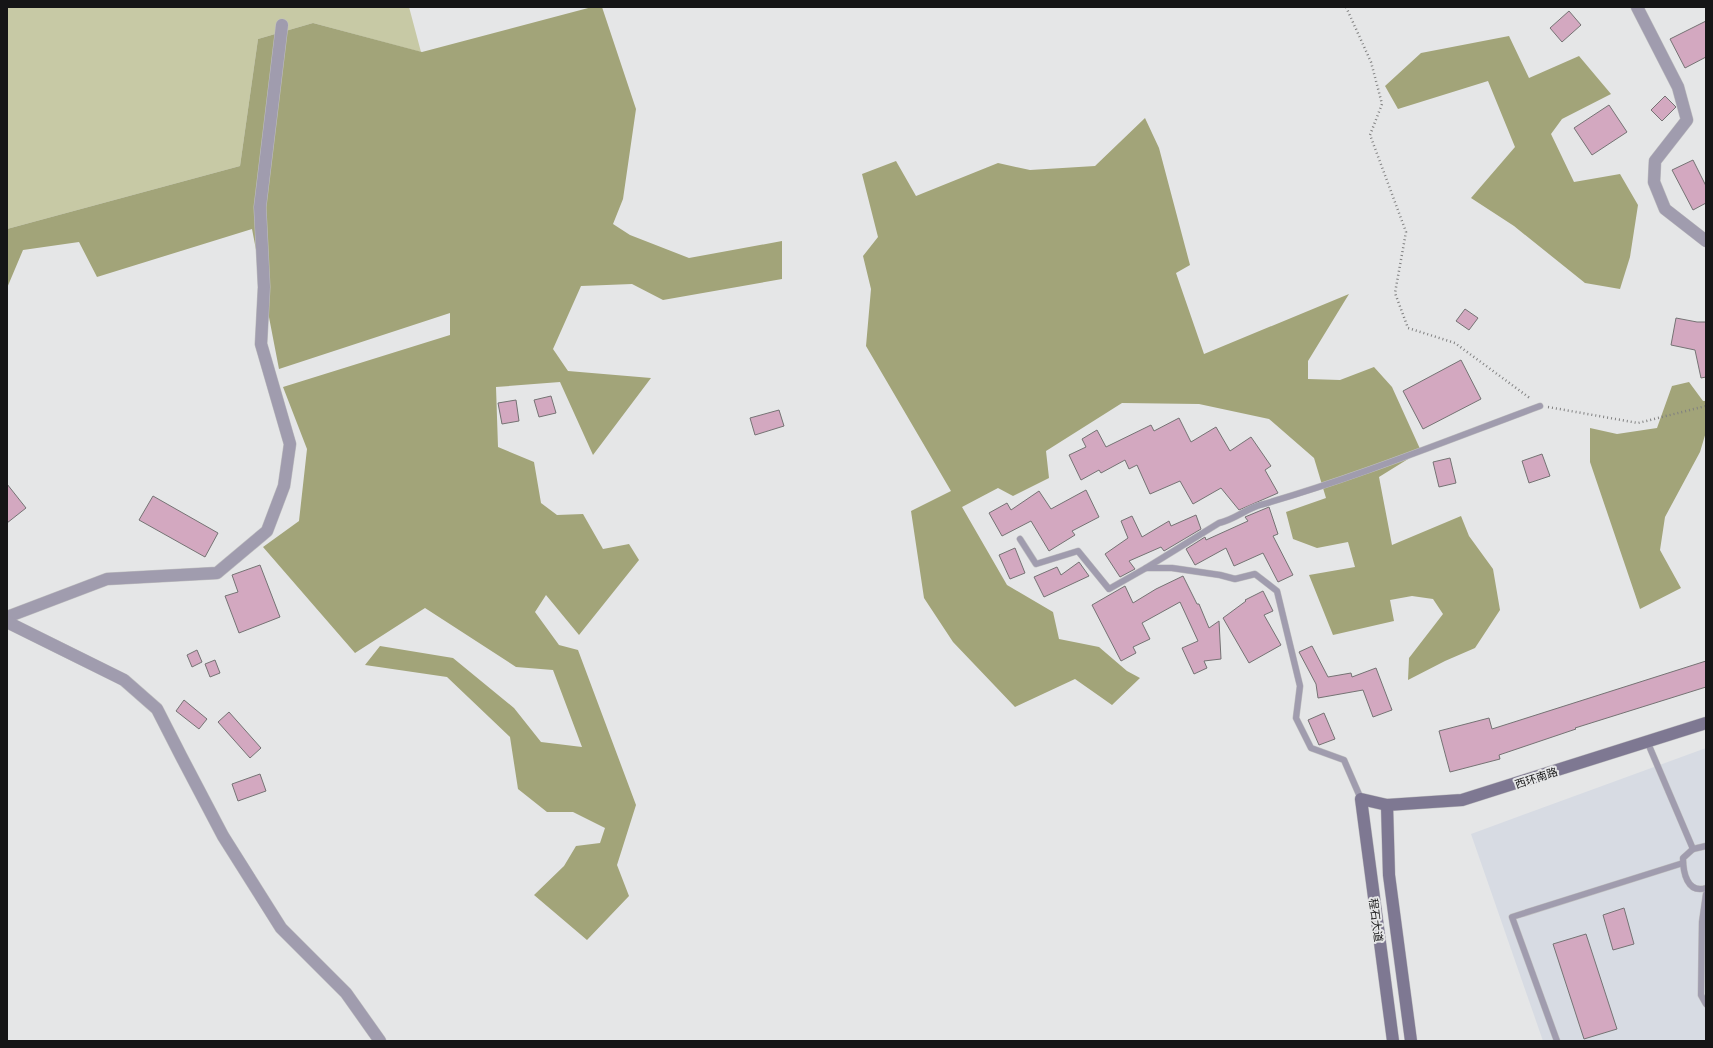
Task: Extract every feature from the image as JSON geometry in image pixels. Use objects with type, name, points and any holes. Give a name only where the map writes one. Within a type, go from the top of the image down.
[{"type":"street","points":[[1637,7],[1678,87],[1687,120],[1655,161],[1654,182],[1664,209],[1706,241]]},
{"type":"street","points":[[7,617],[106,579],[217,573],[267,531],[284,486],[290,444],[261,344],[264,287],[260,207],[282,25]]},
{"type":"street","points":[[7,622],[124,680],[157,709],[224,836],[280,928],[346,993],[380,1041]]},
{"type":"street","name":"西环南路","points":[[1361,799],[1386,805],[1462,800],[1706,723]]},
{"type":"street","name":"程石大道","points":[[1361,799],[1393,1041]]},
{"type":"street","name":"程石大道","points":[[1386,805],[1389,875],[1411,1041]]},
{"type":"lane","points":[[1020,539],[1036,564],[1078,551],[1109,589],[1219,523],[1227,521],[1256,506],[1308,492],[1540,406]]},
{"type":"lane","points":[[1146,568],[1179,569],[1220,575],[1235,579],[1255,574],[1277,591],[1300,686],[1296,718],[1311,748],[1344,760],[1361,799]]},
{"type":"lane","points":[[1647,741],[1693,849]]},
{"type":"lane","points":[[1706,846],[1693,849],[1683,858],[1683,869],[1688,882],[1692,887],[1700,890],[1706,888]]},
{"type":"lane","points":[[1557,1041],[1512,917],[1683,862]]},
{"type":"lane","points":[[1706,894],[1702,922],[1701,995],[1706,1004]]},
{"type":"path","points":[[1346,7],[1371,62],[1382,104],[1370,135],[1406,232],[1395,293],[1408,328],[1455,342],[1540,406],[1638,423],[1706,406]]},
{"type":"shaded area","points":[[1706,748],[1706,1041],[1543,1041],[1471,834]]},
{"type":"green space","points":[[7,7],[409,7],[421,52],[313,23],[258,39],[240,166],[7,229]]},
{"type":"green space","points":[[592,7],[602,7],[636,109],[623,199],[613,224],[630,235],[689,258],[782,241],[782,279],[663,300],[632,284],[581,286],[553,349],[568,371],[651,378],[593,455],[560,382],[496,387],[498,447],[534,462],[541,503],[557,515],[583,514],[603,549],[629,544],[639,560],[579,635],[546,595],[535,612],[559,645],[578,650],[636,805],[617,865],[629,896],[587,940],[534,895],[564,866],[576,846],[600,843],[605,828],[573,812],[547,812],[518,789],[510,737],[447,677],[365,665],[380,646],[453,658],[514,708],[541,742],[582,747],[553,670],[516,667],[425,608],[355,653],[263,547],[299,521],[307,449],[283,387],[450,335],[450,313],[279,369],[252,229],[97,277],[79,242],[23,250],[7,288],[7,229],[240,166],[258,39],[313,23],[422,52]]},
{"type":"green space","points":[[1509,36],[1529,78],[1579,56],[1611,94],[1562,119],[1551,134],[1574,182],[1620,174],[1638,205],[1630,257],[1620,289],[1585,283],[1514,226],[1471,198],[1515,147],[1488,81],[1398,109],[1385,86],[1421,53]]},
{"type":"green space","points":[[1145,118],[1159,148],[1190,265],[1176,273],[1204,354],[1349,294],[1308,361],[1308,379],[1340,380],[1374,367],[1392,387],[1421,451],[1379,477],[1392,545],[1461,516],[1469,536],[1493,569],[1500,610],[1475,648],[1408,680],[1409,658],[1443,614],[1433,599],[1412,596],[1390,600],[1394,621],[1333,635],[1309,575],[1355,567],[1348,542],[1317,548],[1293,539],[1286,512],[1326,498],[1314,458],[1269,419],[1199,404],[1122,403],[1046,451],[1049,478],[1013,496],[998,488],[962,507],[1007,585],[1053,612],[1059,639],[1099,647],[1127,671],[1140,678],[1112,705],[1075,679],[1015,707],[953,642],[924,598],[911,511],[951,491],[866,346],[871,289],[863,256],[878,237],[862,174],[896,161],[916,196],[998,163],[1030,170],[1095,166]]},
{"type":"green space","points":[[1689,382],[1703,401],[1706,401],[1706,432],[1700,452],[1665,517],[1660,550],[1681,588],[1640,609],[1590,462],[1590,428],[1617,434],[1657,428],[1672,386]]},
{"type":"building","points":[[1569,11],[1581,25],[1562,42],[1550,28]]},
{"type":"building","points":[[1706,21],[1706,57],[1685,68],[1670,39]]},
{"type":"building","points":[[1665,96],[1676,107],[1662,121],[1651,110]]},
{"type":"building","points":[[1609,105],[1627,132],[1592,155],[1574,128]]},
{"type":"building","points":[[1693,160],[1706,186],[1706,203],[1693,210],[1672,170]]},
{"type":"building","points":[[1465,309],[1478,318],[1469,330],[1456,321]]},
{"type":"building","points":[[1676,318],[1706,322],[1706,377],[1701,378],[1695,350],[1671,345]]},
{"type":"building","points":[[1461,360],[1481,399],[1423,429],[1403,391]]},
{"type":"building","points":[[551,396],[556,413],[539,417],[534,400]]},
{"type":"building","points":[[516,400],[519,421],[502,424],[498,403]]},
{"type":"building","points":[[779,410],[784,426],[755,435],[750,418]]},
{"type":"building","points":[[1179,418],[1191,442],[1216,427],[1230,451],[1251,437],[1271,466],[1265,470],[1278,493],[1239,510],[1221,488],[1193,504],[1180,481],[1150,494],[1137,465],[1129,469],[1125,460],[1101,473],[1099,470],[1081,480],[1069,455],[1086,447],[1082,439],[1097,430],[1106,447],[1151,425],[1154,431]]},
{"type":"building","points":[[1542,454],[1550,476],[1529,483],[1522,461]]},
{"type":"building","points":[[1450,458],[1456,483],[1439,487],[1433,462]]},
{"type":"building","points":[[7,484],[26,508],[7,523]]},
{"type":"building","points":[[1086,490],[1099,517],[1072,531],[1075,535],[1049,551],[1031,521],[1002,536],[989,513],[1007,503],[1011,510],[1039,491],[1051,509]]},
{"type":"building","points":[[153,496],[218,533],[205,557],[139,520]]},
{"type":"building","points":[[1269,507],[1278,534],[1273,536],[1293,575],[1278,582],[1263,553],[1234,566],[1226,548],[1195,565],[1186,549],[1205,537],[1206,540],[1248,521],[1245,517]]},
{"type":"building","points":[[1196,515],[1201,529],[1164,551],[1161,547],[1129,561],[1135,569],[1120,577],[1105,554],[1128,538],[1121,521],[1132,516],[1142,537],[1169,521],[1171,526]]},
{"type":"building","points":[[1015,548],[1025,573],[1010,579],[999,555]]},
{"type":"building","points":[[1079,562],[1089,576],[1044,597],[1034,577],[1057,567],[1061,575]]},
{"type":"building","points":[[260,565],[280,617],[239,633],[225,596],[238,592],[232,575]]},
{"type":"building","points":[[1183,576],[1197,604],[1199,604],[1209,628],[1219,621],[1221,659],[1204,661],[1207,668],[1194,674],[1182,648],[1198,641],[1180,602],[1142,623],[1150,639],[1133,647],[1136,653],[1121,661],[1092,605],[1125,586],[1133,603],[1156,589]]},
{"type":"building","points":[[1263,591],[1273,611],[1264,615],[1281,645],[1249,663],[1223,618],[1246,601],[1245,600]]},
{"type":"building","points":[[1312,646],[1328,677],[1351,673],[1352,677],[1376,668],[1392,710],[1373,717],[1363,690],[1318,698],[1316,684],[1299,652]]},
{"type":"building","points":[[197,650],[202,662],[192,667],[187,655]]},
{"type":"building","points":[[215,660],[220,673],[210,677],[205,664]]},
{"type":"building","points":[[1706,661],[1706,687],[1575,728],[1576,729],[1499,755],[1500,759],[1450,772],[1439,731],[1489,718],[1492,729]]},
{"type":"building","points":[[184,700],[207,719],[199,729],[176,711]]},
{"type":"building","points":[[229,712],[261,748],[250,758],[218,722]]},
{"type":"building","points":[[1324,713],[1335,739],[1319,745],[1308,720]]},
{"type":"building","points":[[260,774],[266,791],[238,801],[232,784]]},
{"type":"building","points":[[1624,908],[1634,944],[1613,950],[1603,915]]},
{"type":"building","points":[[1586,934],[1617,1029],[1584,1039],[1553,944]]}]
